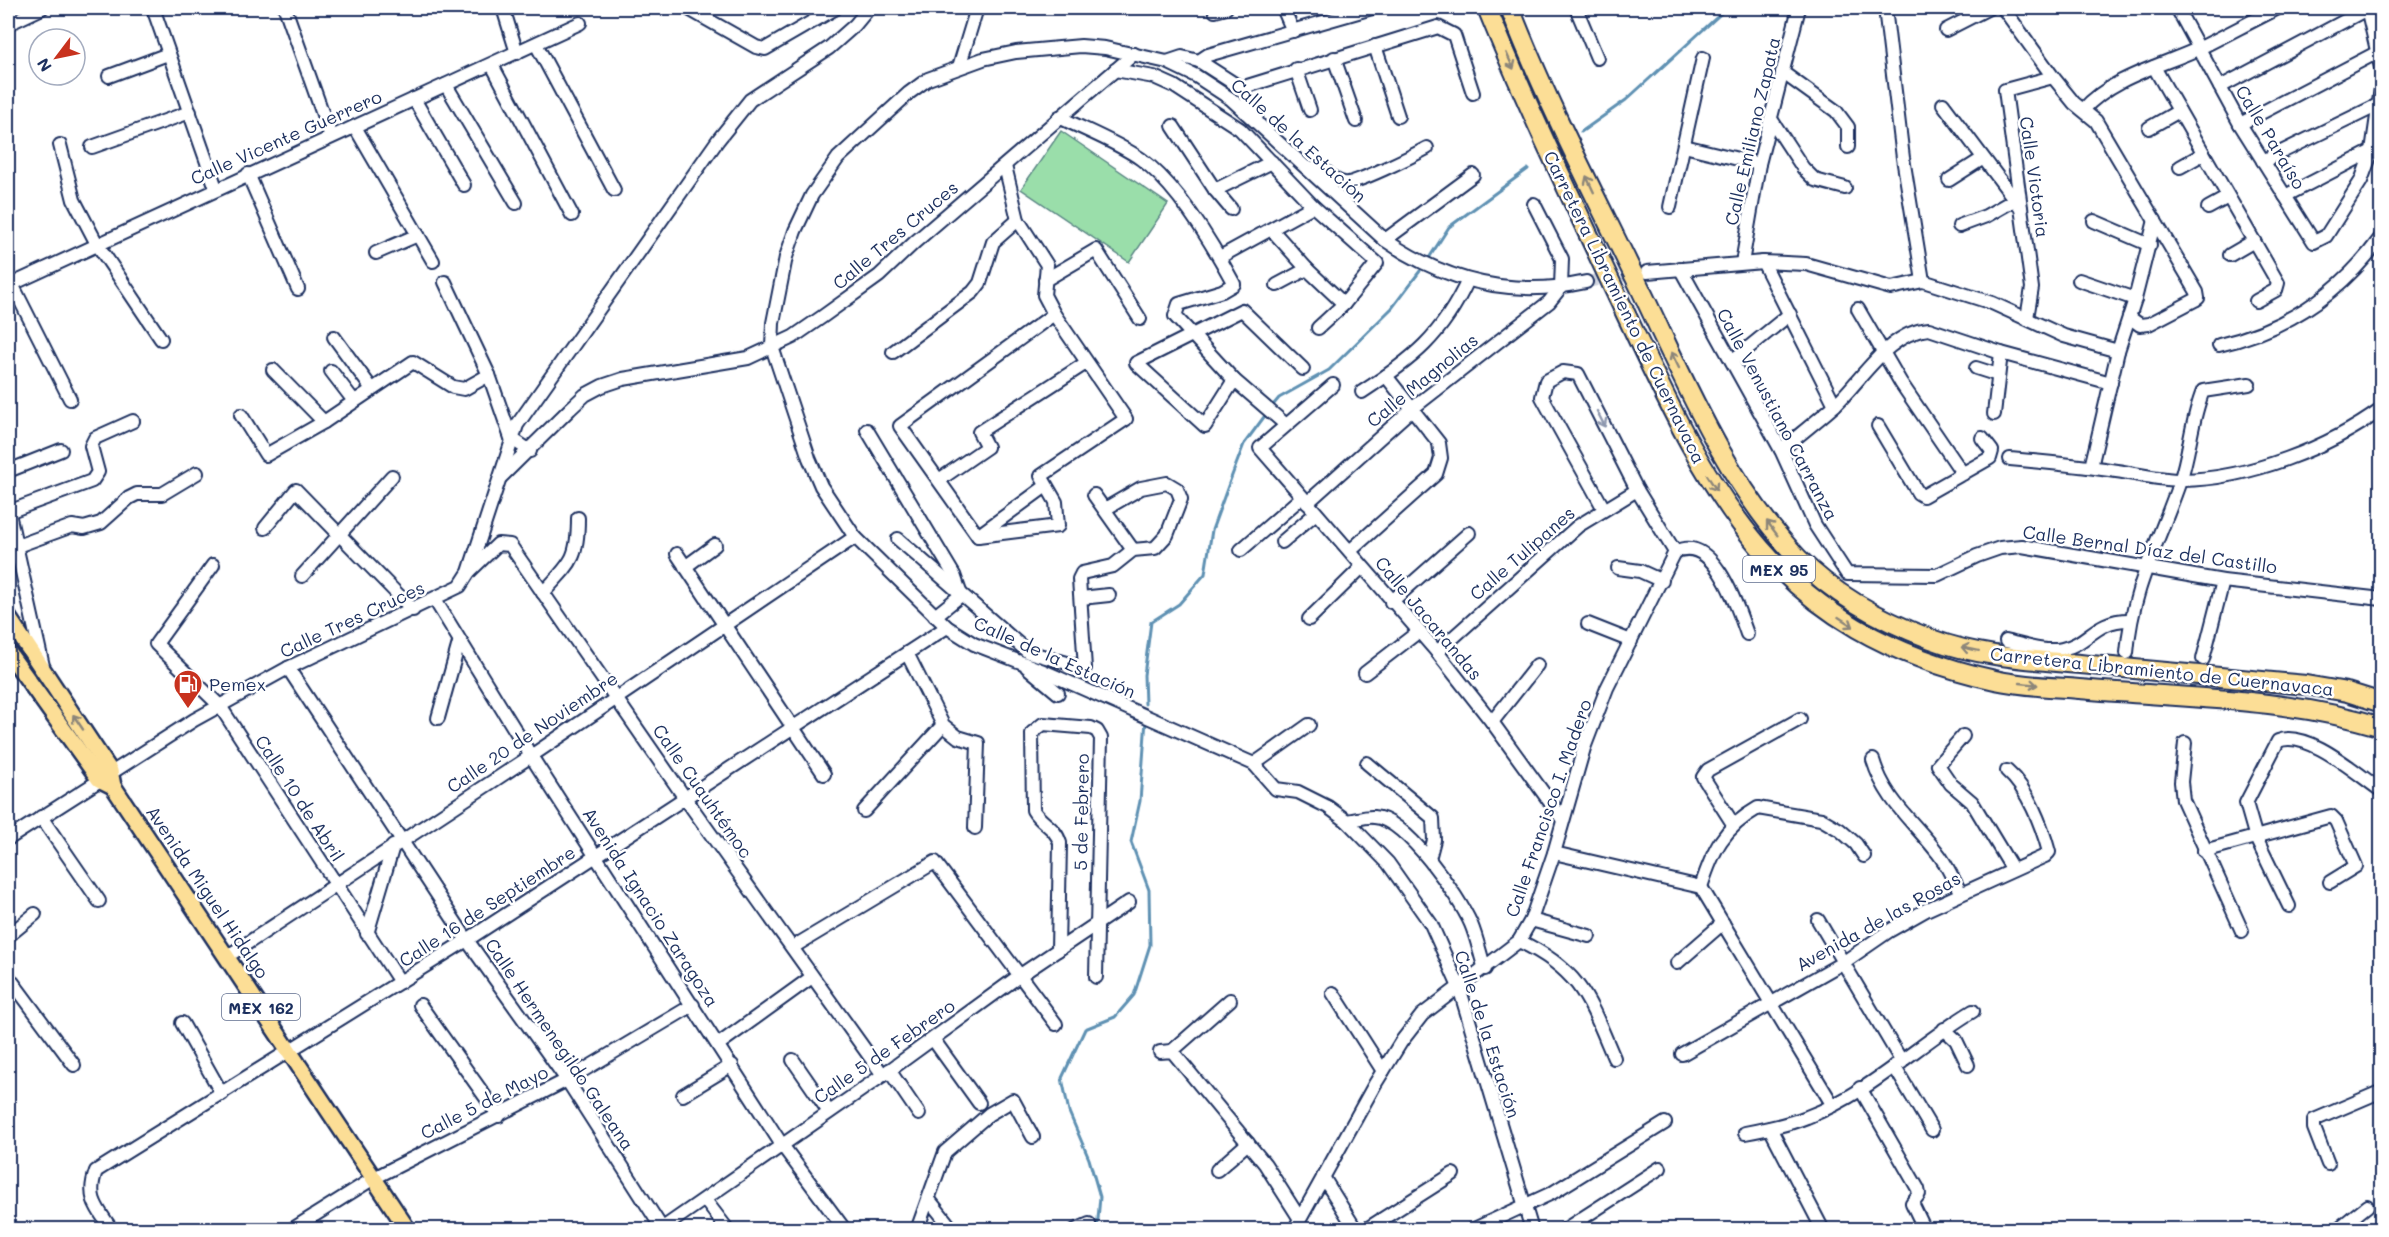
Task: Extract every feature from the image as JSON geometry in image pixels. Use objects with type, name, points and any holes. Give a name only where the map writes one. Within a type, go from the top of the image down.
[{"type":"highway","name":"Carretera Libramiento de Cuernavaca","points":[[1487,8],[1584,225],[1683,435],[1733,517],[1763,553],[1806,593],[1854,627],[1884,644],[1924,660],[1999,681],[2297,705],[2382,727]]},
{"type":"highway","name":"Carretera Libramiento de Cuernavaca","points":[[1510,8],[1599,204],[1706,424],[1754,504],[1779,537],[1818,577],[1845,597],[1895,624],[1933,640],[1962,648],[2035,660],[2306,685],[2347,692],[2382,703]]},
{"type":"main road","name":"Avenida Miguel Hidalgo","points":[[8,617],[45,673],[108,779],[228,956],[408,1230]]},
{"type":"main road","name":"Avenida Miguel Hidalgo","points":[[8,654],[108,779]]},
{"type":"street","points":[[8,24],[42,8]]},
{"type":"street","points":[[153,8],[216,188]]},
{"type":"street","points":[[285,8],[330,137]]},
{"type":"street","points":[[503,8],[517,53]]},
{"type":"street","points":[[687,8],[756,47],[765,49],[836,8]]},
{"type":"street","name":"Calle Tres Cruces","points":[[8,839],[41,817],[108,779],[220,706],[288,668],[435,600],[460,586],[469,572],[511,438],[517,426],[733,119],[750,100],[829,48],[855,25],[869,8]]},
{"type":"street","points":[[959,67],[977,8]]},
{"type":"street","points":[[1283,8],[1293,31]]},
{"type":"street","points":[[1199,61],[1208,55],[1372,8]]},
{"type":"street","points":[[1576,8],[1597,58]]},
{"type":"street","name":"Calle Emiliano Zapata","points":[[1742,263],[1760,164],[1799,8]]},
{"type":"street","points":[[1885,8],[1903,158],[1923,281]]},
{"type":"street","points":[[1946,30],[1989,8]]},
{"type":"street","points":[[2003,8],[2074,103],[2096,121],[2198,298],[2149,324],[2140,326],[2129,317]]},
{"type":"street","name":"Calle Paraíso","points":[[2177,8],[2241,124],[2314,242],[2325,236],[2361,181],[2372,151]]},
{"type":"street","points":[[2083,110],[2093,99],[2115,85],[2200,47],[2277,8]]},
{"type":"street","points":[[2220,87],[2367,8],[2382,72]]},
{"type":"street","name":"Calle Vicente Guerrero","points":[[10,285],[216,188],[492,65],[580,23]]},
{"type":"street","points":[[1241,88],[1296,69],[1438,27],[1454,35],[1473,93]]},
{"type":"street","points":[[536,44],[614,190]]},
{"type":"street","points":[[1375,46],[1398,116]]},
{"type":"street","name":"Calle de la Estación","points":[[1532,1230],[1458,987],[1431,924],[1388,863],[1347,821],[1328,807],[1298,792],[1276,789],[1254,764],[1041,670],[1025,666],[974,644],[947,627],[855,537],[821,486],[808,458],[772,347],[772,323],[786,257],[795,231],[812,195],[838,158],[909,93],[928,79],[959,67],[1016,52],[1052,48],[1105,48],[1167,62],[1212,87],[1258,123],[1331,193],[1385,240],[1423,264],[1493,286],[1525,289],[1561,287],[1586,282]]},
{"type":"street","points":[[2241,124],[2378,52]]},
{"type":"street","points":[[109,76],[168,54]]},
{"type":"street","name":"Calle Tres Cruces","points":[[500,478],[585,395],[603,386],[623,379],[748,358],[793,337],[879,276],[915,242],[1134,54]]},
{"type":"street","points":[[1167,62],[1182,57],[1199,61],[1241,88],[1255,112],[1258,123]]},
{"type":"street","points":[[1334,58],[1356,121]]},
{"type":"street","points":[[1670,207],[1703,58]]},
{"type":"street","points":[[492,65],[572,215]]},
{"type":"street","points":[[2154,68],[2279,287],[2256,301]]},
{"type":"street","points":[[1296,69],[1310,110]]},
{"type":"street","points":[[1115,70],[1154,77],[1174,86],[1240,129],[1313,206],[1377,263],[1344,304],[1318,328]]},
{"type":"street","points":[[1782,72],[1836,111],[1848,127],[1848,147]]},
{"type":"street","name":"Calle Victoria","points":[[2027,318],[2032,288],[2018,205],[2005,90],[2053,77]]},
{"type":"street","points":[[2285,196],[2372,151],[2382,81]]},
{"type":"street","points":[[446,85],[516,203]]},
{"type":"street","points":[[414,99],[464,185]]},
{"type":"street","points":[[2263,161],[2380,103]]},
{"type":"street","points":[[1943,104],[2018,205],[1959,226]]},
{"type":"street","points":[[2149,128],[2179,111]]},
{"type":"street","points":[[92,147],[190,112]]},
{"type":"street","points":[[1059,117],[1139,158],[1162,176],[1220,257],[1234,284],[1222,291],[1179,304],[1174,316],[1190,336],[1234,380],[1285,424],[1333,385]]},
{"type":"street","points":[[1771,119],[1803,168],[1815,180],[1845,188]]},
{"type":"street","points":[[1173,126],[1215,190],[1231,208]]},
{"type":"street","points":[[355,127],[433,261]]},
{"type":"street","points":[[60,145],[74,200],[97,244],[161,339]]},
{"type":"street","points":[[1684,146],[1760,164]]},
{"type":"street","points":[[1307,168],[1316,166],[1327,170],[1336,180],[1351,183],[1427,148]]},
{"type":"street","points":[[2180,166],[2202,154]]},
{"type":"street","points":[[1949,180],[1982,159]]},
{"type":"street","points":[[1215,190],[1272,162]]},
{"type":"street","points":[[978,536],[1058,526],[1056,502],[1041,476],[1126,419],[1086,363],[1044,295],[1047,265],[1018,220],[1005,166]]},
{"type":"street","points":[[248,174],[298,289]]},
{"type":"street","points":[[1385,240],[1473,176]]},
{"type":"street","points":[[2208,208],[2228,197]]},
{"type":"street","points":[[1534,204],[1562,259],[1561,287]]},
{"type":"street","points":[[1220,257],[1313,206]]},
{"type":"street","points":[[894,352],[973,292],[980,283],[993,242],[1018,220]]},
{"type":"street","points":[[2091,467],[2118,351],[2135,299],[2155,220]]},
{"type":"street","points":[[2094,221],[2150,244]]},
{"type":"street","points":[[1272,230],[1307,269],[1344,304]]},
{"type":"street","points":[[376,253],[418,235]]},
{"type":"street","points":[[2219,345],[2290,321],[2360,264],[2382,236]]},
{"type":"street","points":[[2230,255],[2254,241]]},
{"type":"street","points":[[1045,280],[1096,250],[1140,319]]},
{"type":"street","points":[[1763,262],[1836,405]]},
{"type":"street","points":[[1647,272],[1763,262],[1816,266],[1891,288],[1923,281],[2027,318],[2064,336],[2118,351]]},
{"type":"street","name":"Calle Venustiano Carranza","points":[[1680,268],[1781,450],[1815,525],[1847,574]]},
{"type":"street","points":[[1277,285],[1307,269]]},
{"type":"street","points":[[1362,392],[1386,376],[1444,325],[1468,280]]},
{"type":"street","points":[[2079,280],[2135,299]]},
{"type":"street","points":[[445,282],[489,375],[511,438],[530,451]]},
{"type":"street","points":[[10,285],[70,399]]},
{"type":"street","name":"Calle Magnolias","points":[[1241,550],[1413,408],[1549,302],[1561,287]]},
{"type":"street","points":[[1858,309],[1883,353],[1963,474]]},
{"type":"street","points":[[1234,380],[1205,426],[1136,363],[1242,310],[1303,369]]},
{"type":"street","points":[[978,536],[900,426],[1054,314]]},
{"type":"street","points":[[1731,362],[1790,315]]},
{"type":"street","points":[[1781,450],[1836,405],[1883,353],[1918,329],[1929,329],[2001,353],[2112,378]]},
{"type":"street","points":[[334,337],[372,389]]},
{"type":"street","points":[[1994,414],[2001,353]]},
{"type":"street","points":[[241,415],[266,455],[324,422],[413,362],[453,387],[464,389],[489,375]]},
{"type":"street","points":[[939,480],[987,447],[979,432],[1086,363]]},
{"type":"street","points":[[1976,368],[1998,375]]},
{"type":"street","points":[[273,370],[324,422]]},
{"type":"street","points":[[332,371],[354,401]]},
{"type":"street","points":[[1604,509],[1542,397],[1546,381],[1570,371],[1578,374],[1637,490],[1676,552],[1683,548],[1692,549],[1703,554],[1717,570],[1735,596],[1747,634]]},
{"type":"street","points":[[1350,551],[1436,474],[1441,458],[1439,443],[1386,376]]},
{"type":"street","points":[[2127,653],[2129,620],[2145,567],[2180,480],[2203,391],[2249,384]]},
{"type":"street","points":[[2010,459],[2091,467],[2180,480],[2240,474],[2282,461],[2356,426],[2382,409]]},
{"type":"street","points":[[45,673],[8,511],[92,481],[98,472],[91,446],[95,438],[133,421]]},
{"type":"street","name":"Calle Jacarandas","points":[[1285,424],[1260,447],[1391,602],[1437,652],[1492,722],[1563,820]]},
{"type":"street","points":[[1878,426],[1918,493],[1927,495],[1993,454],[1982,438]]},
{"type":"street","points":[[867,430],[954,575],[961,595]]},
{"type":"street","points":[[8,471],[61,450]]},
{"type":"street","points":[[17,546],[72,526],[84,528],[101,523],[129,498],[137,494],[162,494],[197,473]]},
{"type":"street","points":[[302,576],[392,476]]},
{"type":"street","points":[[898,539],[1028,652],[1085,668],[1079,579],[1082,573],[1113,566],[1133,550],[1155,548],[1167,535],[1176,518],[1181,499],[1177,489],[1167,483],[1141,488],[1105,509]]},
{"type":"street","points":[[978,536],[1046,486]]},
{"type":"street","points":[[265,528],[296,490],[413,610]]},
{"type":"street","name":"Calle Tulipanes","points":[[1437,652],[1564,538],[1604,509],[1637,490]]},
{"type":"street","points":[[1094,495],[1133,550]]},
{"type":"street","points":[[1282,542],[1316,513]]},
{"type":"street","points":[[543,593],[569,565],[577,548],[578,518]]},
{"type":"street","points":[[1391,602],[1469,533]]},
{"type":"street","name":"Calle 20 de Noviembre","points":[[228,956],[531,756],[615,697],[855,537]]},
{"type":"street","name":"Calle Cuauhtémoc","points":[[490,552],[498,544],[510,545],[685,798],[812,976],[886,1073],[920,1113]]},
{"type":"street","points":[[469,572],[490,552],[477,545]]},
{"type":"street","points":[[685,567],[715,545]]},
{"type":"street","name":"Calle Bernal Díaz del Castillo","points":[[1847,574],[1937,575],[2000,548],[2022,546],[2223,581],[2382,599]]},
{"type":"street","name":"Calle Francisco I. Madero","points":[[1297,1224],[1383,1071],[1422,1015],[1519,941],[1531,920],[1554,853],[1584,748],[1607,688],[1676,552]]},
{"type":"street","points":[[677,554],[824,774]]},
{"type":"street","name":"Calle 10 de Abril","points":[[213,565],[156,644],[220,706],[400,982]]},
{"type":"street","points":[[1310,619],[1362,567]]},
{"type":"street","points":[[1618,568],[1640,571],[1662,581]]},
{"type":"street","points":[[2203,659],[2223,581]]},
{"type":"street","points":[[935,616],[961,595]]},
{"type":"street","points":[[1081,598],[1108,596]]},
{"type":"street","name":"Avenida Ignacio Zaragoza","points":[[435,600],[459,643],[782,1145],[845,1230]]},
{"type":"street","points":[[2006,641],[2040,648],[2062,649],[2084,638],[2105,623],[2129,620]]},
{"type":"street","points":[[1588,624],[1631,641]]},
{"type":"street","name":"Calle 16 de Septiembre","points":[[112,1230],[93,1201],[91,1185],[96,1171],[467,940],[947,627]]},
{"type":"street","points":[[1365,673],[1418,632]]},
{"type":"street","points":[[1013,640],[1025,666],[1058,693]]},
{"type":"street","points":[[438,718],[459,643]]},
{"type":"street","points":[[907,653],[943,725],[958,736],[978,743],[975,828]]},
{"type":"street","points":[[1492,722],[1537,665]]},
{"type":"street","name":"Calle Hermenegildo Galeana","points":[[288,668],[398,843],[567,1080],[662,1229]]},
{"type":"street","points":[[1733,824],[1702,777],[1708,770],[1800,719]]},
{"type":"street","name":"5 de Febrero","points":[[1058,950],[1060,843],[1057,833],[1050,825],[1038,819],[1033,810],[1032,733],[1043,724],[1091,728],[1097,731],[1101,738],[1096,977]]},
{"type":"street","points":[[864,811],[943,725]]},
{"type":"street","points":[[1254,764],[1309,725]]},
{"type":"street","points":[[1963,736],[1938,765],[1951,784],[1972,802],[2013,870]]},
{"type":"street","points":[[2289,906],[2256,838],[2246,803],[2278,741],[2285,738],[2322,748],[2382,791]]},
{"type":"street","points":[[2185,742],[2181,782],[2183,800],[2242,931]]},
{"type":"street","points":[[1873,760],[1879,782],[1890,800],[1940,855],[1961,893]]},
{"type":"street","points":[[1367,763],[1433,818],[1434,840],[1429,859]]},
{"type":"street","name":"Avenida de las Rosas","points":[[1682,1054],[1844,962],[1889,931],[1961,893],[2049,852],[2028,796],[2007,771]]},
{"type":"street","points":[[1701,887],[1712,853],[1733,824],[1758,808],[1821,819],[1840,830],[1856,844],[1864,856]]},
{"type":"street","points":[[2204,851],[2331,816],[2336,821],[2356,866],[2330,882]]},
{"type":"street","points":[[41,817],[99,901]]},
{"type":"street","points":[[1347,821],[1376,817],[1389,822],[1429,859],[1456,896],[1472,926],[1485,969]]},
{"type":"street","points":[[367,934],[398,843]]},
{"type":"street","points":[[1554,853],[1701,887],[1832,1104]]},
{"type":"street","points":[[793,947],[935,862],[1056,1024]]},
{"type":"street","name":"Calle 5 de Febrero","points":[[662,1229],[886,1073],[1019,976],[1129,902]]},
{"type":"street","points":[[8,936],[35,914]]},
{"type":"street","points":[[1531,920],[1589,936]]},
{"type":"street","points":[[1818,920],[1844,962],[1932,1130]]},
{"type":"street","points":[[1677,963],[1723,923]]},
{"type":"street","points":[[1519,941],[1554,960],[1584,990],[1614,1058]]},
{"type":"street","points":[[719,1044],[812,976]]},
{"type":"street","points":[[9,982],[74,1065]]},
{"type":"street","points":[[1333,993],[1383,1071]]},
{"type":"street","points":[[1230,1000],[1166,1052],[1265,1164],[1297,1224]]},
{"type":"street","points":[[420,1005],[500,1116]]},
{"type":"street","name":"Calle 5 de Mayo","points":[[291,1230],[375,1179],[567,1080],[693,1005]]},
{"type":"street","points":[[1745,1133],[1808,1117],[1898,1064],[1944,1029],[1973,1011]]},
{"type":"street","points":[[182,1023],[222,1094]]},
{"type":"street","points":[[1944,1029],[1956,1040],[1968,1065]]},
{"type":"street","points":[[933,1039],[979,1103]]},
{"type":"street","points":[[793,1060],[829,1112]]},
{"type":"street","points":[[683,1095],[732,1065]]},
{"type":"street","points":[[1860,1088],[1918,1189],[1919,1194],[1912,1203],[1925,1230]]},
{"type":"street","points":[[2328,1164],[2314,1120],[2382,1091]]},
{"type":"street","points":[[917,1230],[930,1201],[945,1152],[988,1114],[1013,1100],[1033,1137]]},
{"type":"street","points":[[1472,1230],[1590,1171],[1665,1123]]},
{"type":"street","points":[[1770,1128],[1823,1230]]},
{"type":"street","points":[[1217,1170],[1248,1143]]},
{"type":"street","points":[[1564,1230],[1660,1168]]},
{"type":"street","points":[[1365,1230],[1454,1174]]},
{"type":"street","points":[[1323,1177],[1356,1230]]},
{"type":"street","points":[[705,1200],[728,1230]]},
{"type":"street","points":[[930,1201],[953,1230]]},
{"type":"street","points":[[2338,1229],[2367,1206]]},
{"type":"street","points":[[2352,1218],[2361,1230]]},
{"type":"street","points":[[1075,1230],[1089,1224]]},
{"type":"green space","points":[[1061,131],[1168,204],[1129,262],[1021,189]]},
{"type":"waterway","points":[[1581,132],[1626,100],[1727,8]]},
{"type":"waterway","points":[[1429,258],[1449,227],[1528,169]]},
{"type":"waterway","points":[[1274,404],[1279,398],[1329,370],[1392,308],[1420,271]]},
{"type":"waterway","points":[[1145,704],[1144,675],[1151,622],[1179,604],[1205,574],[1212,530],[1228,486],[1244,444],[1264,417]]},
{"type":"waterway","points":[[1097,1230],[1100,1197],[1089,1159],[1069,1112],[1062,1078],[1085,1029],[1115,1017],[1134,995],[1150,945],[1149,890],[1131,842],[1140,801],[1146,720]]},
{"type":"tunnel","points":[[1586,282],[1638,273]]},
{"type":"place","name":"Pemex","points":[[188,710]]}]
